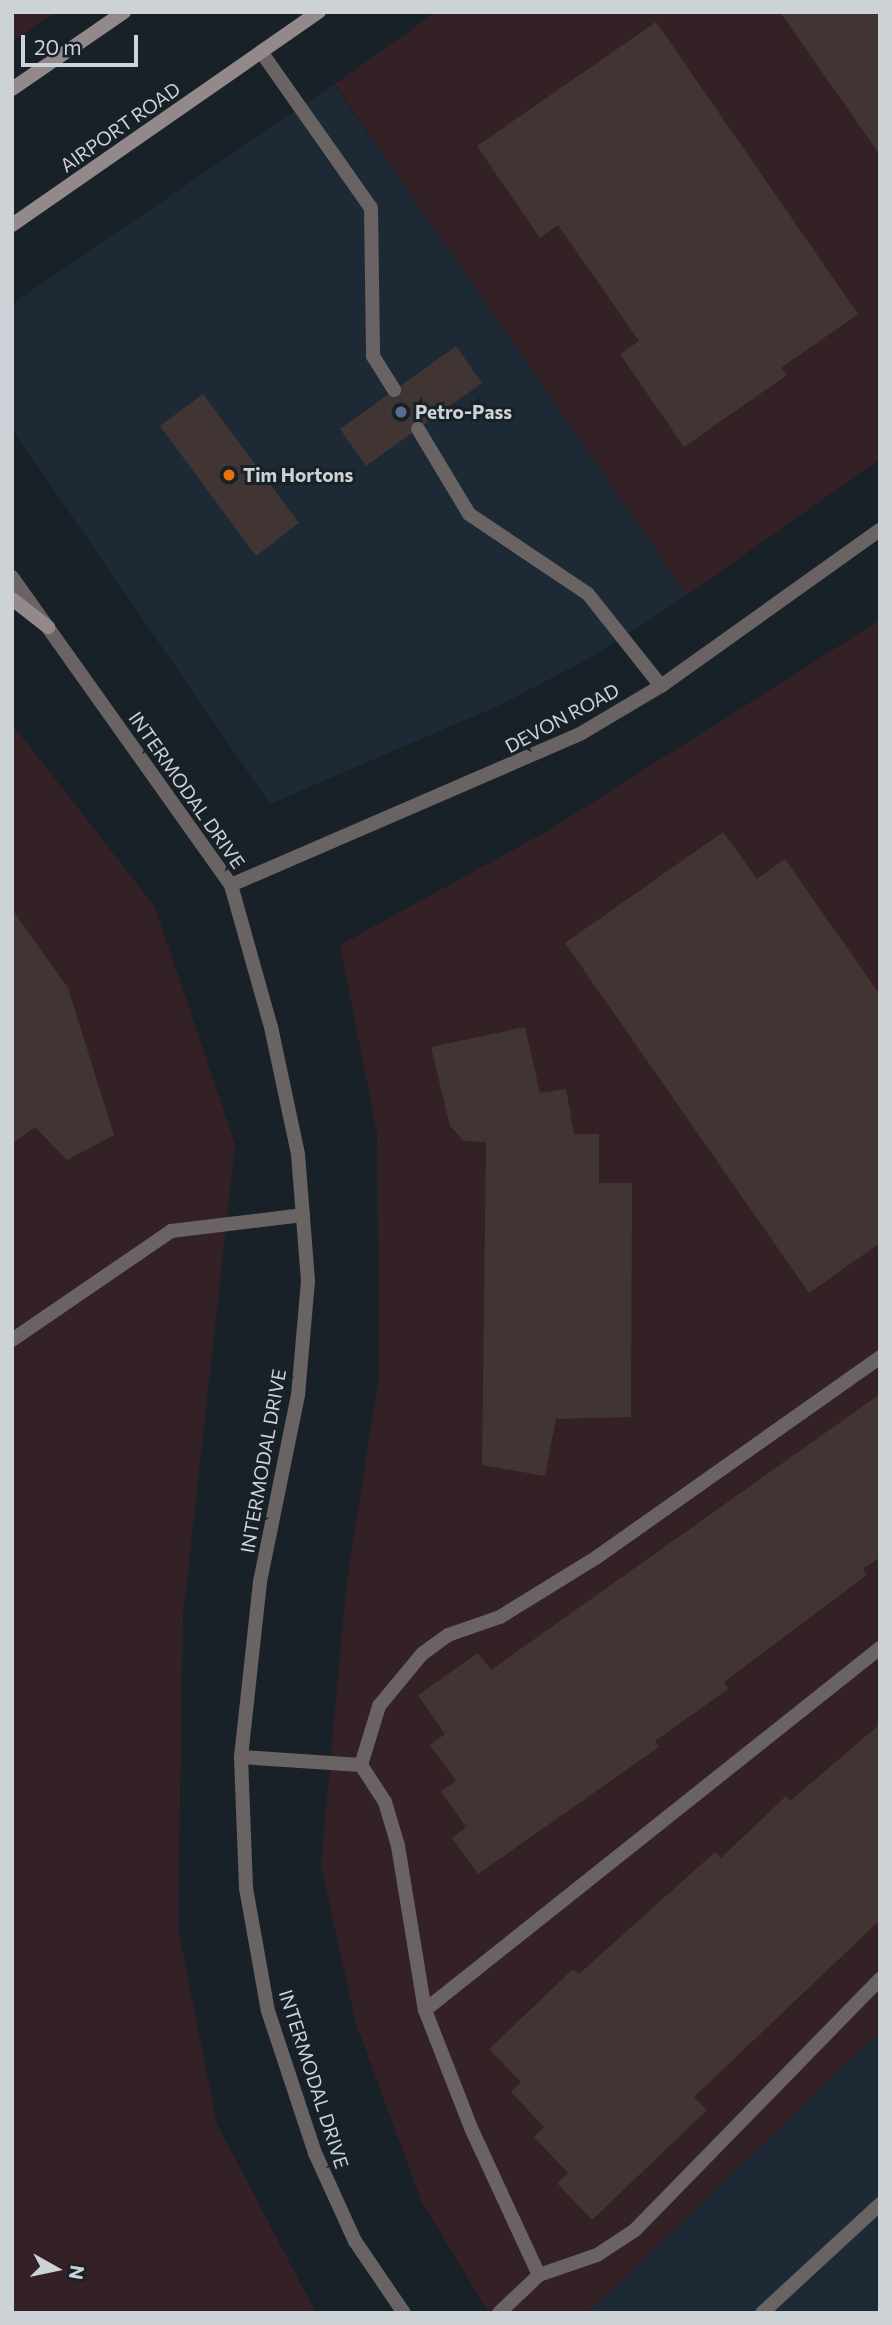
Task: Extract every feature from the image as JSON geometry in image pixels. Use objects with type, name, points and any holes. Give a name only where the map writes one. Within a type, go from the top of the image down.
[{"type":"main road","points":[[12,89],[124,12]]},
{"type":"main road","name":"AIRPORT ROAD","points":[[12,225],[319,12]]},
{"type":"main road","points":[[12,599],[48,626]]},
{"type":"street","points":[[262,53],[371,208],[373,356],[394,390]]},
{"type":"street","points":[[418,429],[469,514],[587,594],[661,686]]},
{"type":"street","name":"DEVON ROAD","points":[[231,886],[484,780],[580,734],[661,686],[880,530]]},
{"type":"street","name":"INTERMODAL DRIVE","points":[[12,577],[231,886],[274,1039],[298,1154],[308,1281],[298,1395],[260,1583],[241,1758],[246,1888],[268,2011],[315,2153],[355,2241],[404,2313]]},
{"type":"street","points":[[12,1340],[171,1231],[303,1215]]},
{"type":"street","points":[[540,2275],[471,2128],[425,2010],[398,1846],[385,1802],[361,1765],[379,1706],[422,1654],[448,1635],[500,1616],[597,1558],[880,1357]]},
{"type":"street","points":[[425,2010],[880,1647]]},
{"type":"street","points":[[241,1758],[361,1765]]},
{"type":"street","points":[[499,2313],[540,2275],[597,2255],[635,2230],[880,1979]]},
{"type":"street","points":[[762,2313],[880,2204]]},
{"type":"shaded area","points":[[12,12],[55,12],[12,42]]},
{"type":"shaded area","points":[[436,12],[880,12],[880,459],[687,595],[335,84]]},
{"type":"shaded area","points":[[334,84],[687,595],[588,659],[500,705],[270,804],[12,429],[12,304]]},
{"type":"shaded area","points":[[880,620],[880,2031],[588,2313],[489,2313],[421,2200],[356,2023],[321,1865],[346,1588],[379,1376],[377,1132],[340,945],[546,832]]},
{"type":"shaded area","points":[[12,724],[155,907],[235,1145],[183,1617],[178,1928],[217,2124],[316,2313],[12,2313]]},
{"type":"shaded area","points":[[880,2031],[880,2313],[588,2313]]},
{"type":"building","points":[[780,12],[880,12],[880,155]]},
{"type":"building","points":[[656,22],[858,314],[781,368],[787,375],[684,447],[620,354],[639,341],[558,225],[540,238],[477,146]]},
{"type":"building","points":[[456,346],[482,383],[366,466],[340,429]]},
{"type":"building","name":"Tim Hortons","points":[[203,394],[299,523],[256,556],[160,426]]},
{"type":"building","points":[[723,832],[757,879],[785,859],[880,995],[880,1243],[809,1293],[565,943]]},
{"type":"building","points":[[12,909],[68,988],[114,1135],[67,1160],[35,1127],[12,1144]]},
{"type":"building","points":[[525,1027],[540,1093],[566,1089],[574,1134],[599,1134],[599,1183],[632,1183],[631,1417],[556,1419],[545,1476],[482,1465],[486,1142],[464,1141],[450,1126],[431,1047]]},
{"type":"building","points":[[880,1394],[880,1557],[863,1569],[867,1575],[724,1682],[728,1689],[655,1741],[659,1747],[478,1874],[452,1838],[466,1827],[441,1791],[456,1781],[430,1745],[445,1734],[418,1695],[478,1653],[491,1670]]},
{"type":"building","points":[[880,1724],[880,1920],[694,2097],[707,2110],[592,2220],[557,2183],[568,2173],[534,2137],[544,2127],[511,2092],[521,2082],[489,2049],[573,1969],[579,1974],[715,1852],[721,1858],[786,1796],[790,1801]]},
{"type":"place","name":"Petro-Pass","points":[[401,412]]},
{"type":"place","name":"Tim Hortons","points":[[229,475]]}]
